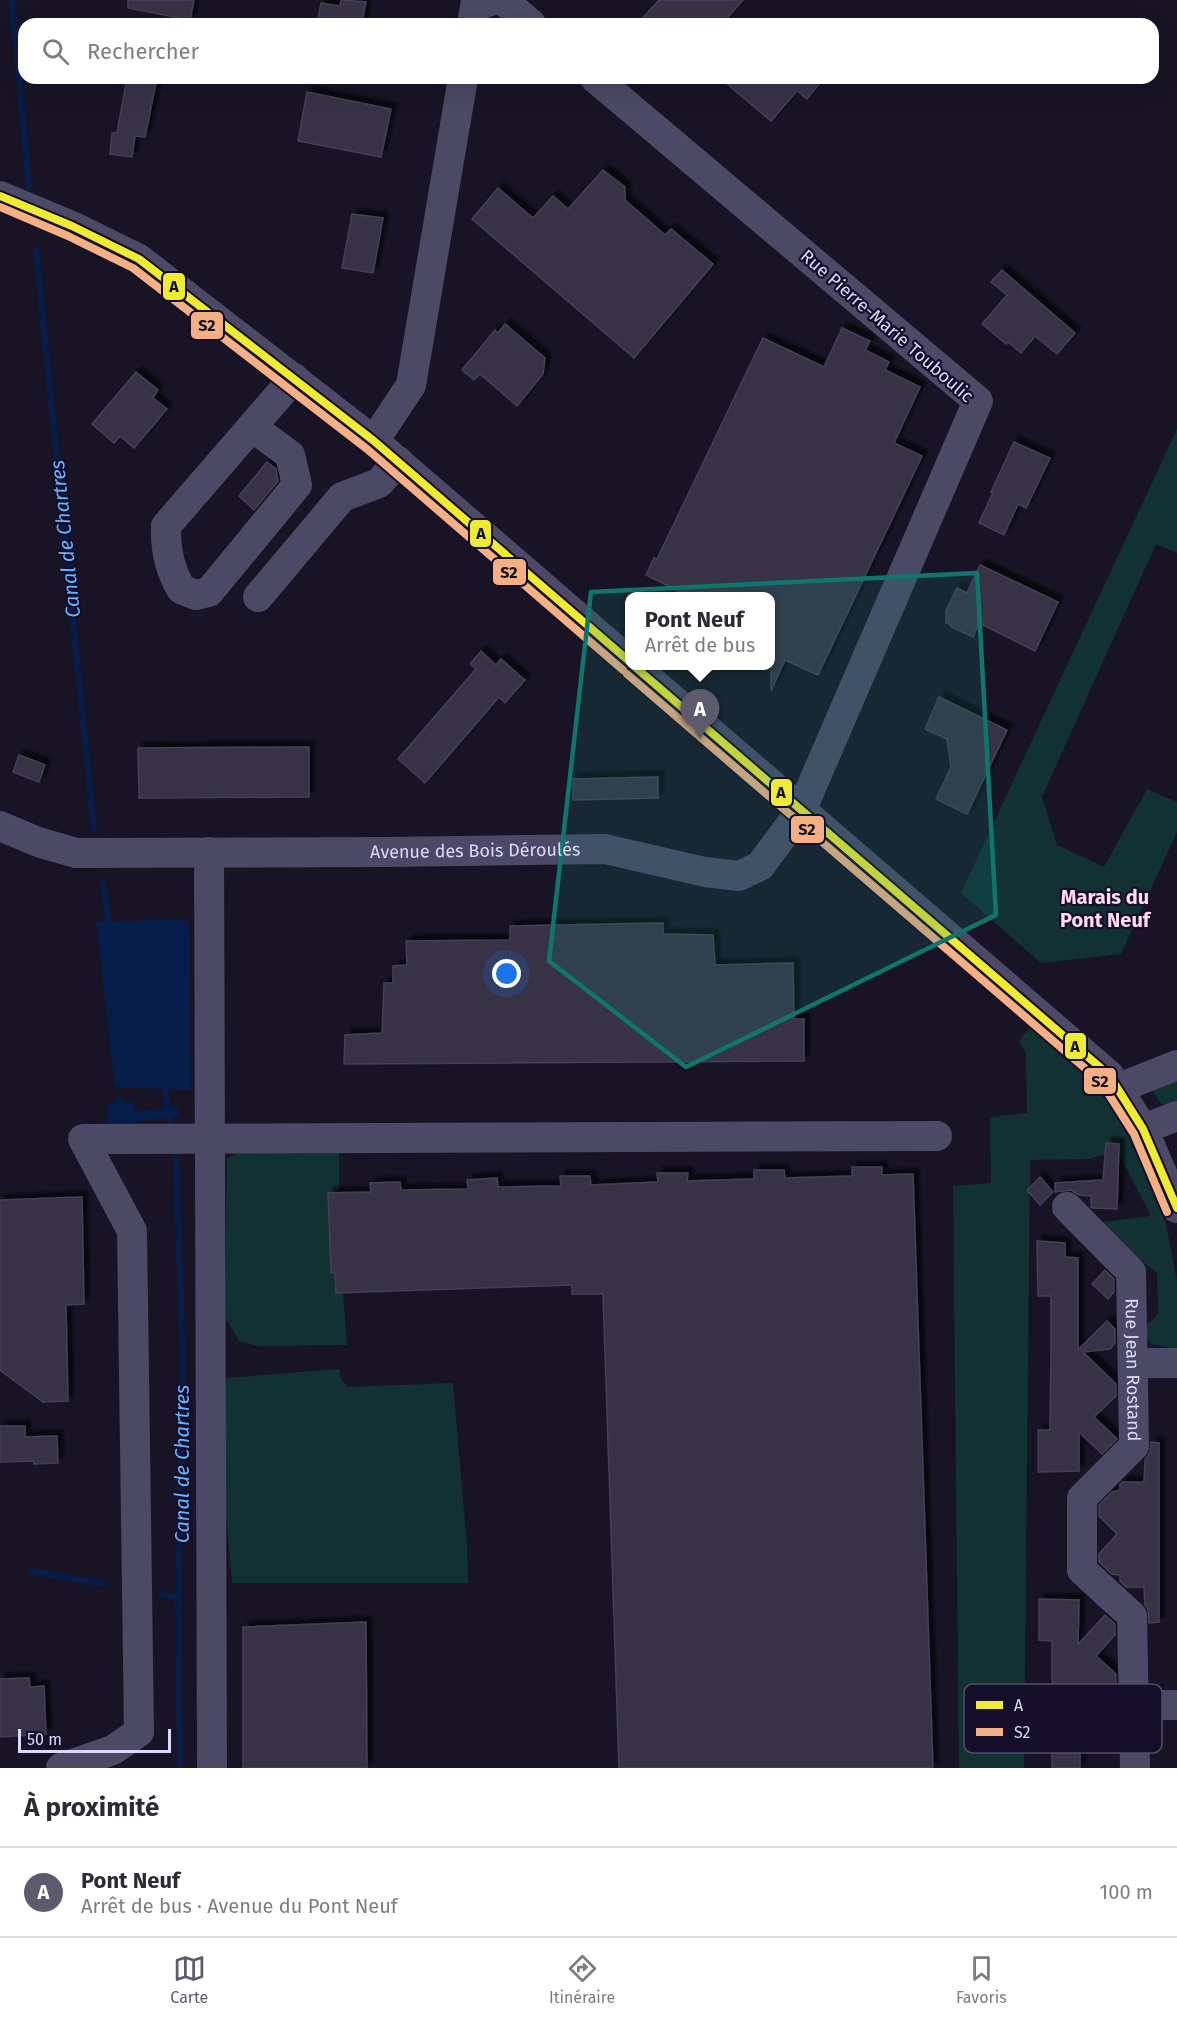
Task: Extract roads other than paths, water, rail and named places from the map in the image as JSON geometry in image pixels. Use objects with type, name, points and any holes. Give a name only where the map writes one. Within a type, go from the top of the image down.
[{"type":"street","points":[[473,18],[475,6],[494,0]]},
{"type":"street","points":[[503,0],[524,18]]},
{"type":"street","points":[[374,441],[411,385],[462,84]]},
{"type":"street","name":"Rue Pierre-Marie Touboulic","points":[[602,84],[978,401],[801,811]]},
{"type":"street","points":[[10,199],[140,259],[374,441],[625,658]]},
{"type":"street","points":[[294,378],[166,526],[165,541],[172,573],[181,589],[196,595],[209,591],[297,485]]},
{"type":"street","points":[[252,427],[290,455],[297,485]]},
{"type":"street","points":[[258,597],[342,497],[379,483],[398,461]]},
{"type":"street","points":[[297,485],[329,486],[342,497]]},
{"type":"street","points":[[639,670],[1109,1075],[1143,1129],[1177,1208]]},
{"type":"street","name":"Avenue des Bois Déroulés","points":[[0,826],[38,842],[76,853],[604,849],[705,872],[739,876],[760,866],[801,811]]},
{"type":"street","points":[[209,852],[212,1768]]},
{"type":"street","points":[[1119,1088],[1177,1065]]},
{"type":"street","points":[[1143,1129],[1177,1116]]},
{"type":"street","points":[[61,1768],[113,1750],[139,1732],[132,1231],[83,1139],[937,1136]]},
{"type":"street","name":"Rue Jean Rostand","points":[[1067,1207],[1131,1272],[1134,1446],[1082,1498],[1082,1570],[1132,1616],[1134,1684]]},
{"type":"street","points":[[1133,1362],[1177,1363]]},
{"type":"street","name":"Rue Jean Rostand","points":[[1135,1753],[1135,1768]]},
{"type":"water","points":[[189,919],[191,1090],[115,1087],[96,922]]},
{"type":"water","points":[[117,1097],[122,1097],[124,1102],[134,1101],[135,1111],[177,1107],[180,1117],[137,1121],[137,1127],[109,1126],[107,1104],[116,1102]]},
{"type":"waterway","name":"Canal de Chartres","points":[[12,0],[18,66]]},
{"type":"waterway","name":"Canal de Chartres","points":[[20,84],[29,188]]},
{"type":"waterway","name":"Canal de Chartres","points":[[36,249],[94,829]]},
{"type":"waterway","name":"Canal de Chartres","points":[[103,884],[110,928]]},
{"type":"waterway","name":"Canal de Chartres","points":[[163,1081],[170,1123]]},
{"type":"waterway","name":"Canal de Chartres","points":[[176,1159],[183,1367],[178,1598],[180,1768]]},
{"type":"waterway","points":[[30,1571],[104,1584]]},
{"type":"waterway","points":[[163,1595],[178,1598]]},
{"type":"place","name":"Pont Neuf","points":[[700,739]]},
{"type":"district","name":"Marais du Pont Neuf","points":[[1105,908]]}]
